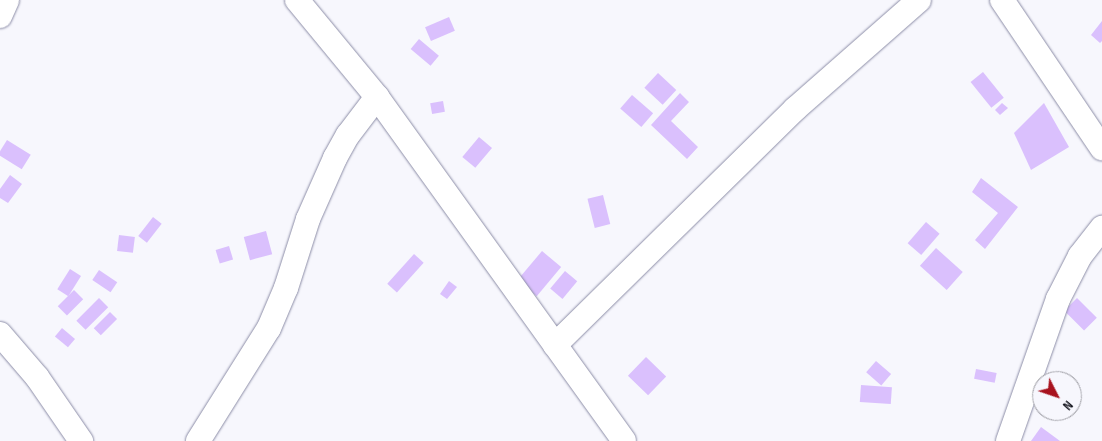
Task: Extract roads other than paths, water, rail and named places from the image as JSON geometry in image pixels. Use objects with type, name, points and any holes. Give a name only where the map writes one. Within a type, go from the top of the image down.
[{"type":"street","points":[[0,16],[7,0]]},
{"type":"street","points":[[297,0],[377,97],[624,441]]},
{"type":"street","points":[[555,345],[795,109],[919,0]]},
{"type":"street","points":[[1002,0],[1102,148]]},
{"type":"street","points":[[198,441],[269,328],[286,288],[308,220],[335,158],[348,135],[377,97]]},
{"type":"street","points":[[1008,441],[1058,298],[1080,256],[1102,228]]},
{"type":"street","points":[[0,334],[38,377],[81,441]]}]
